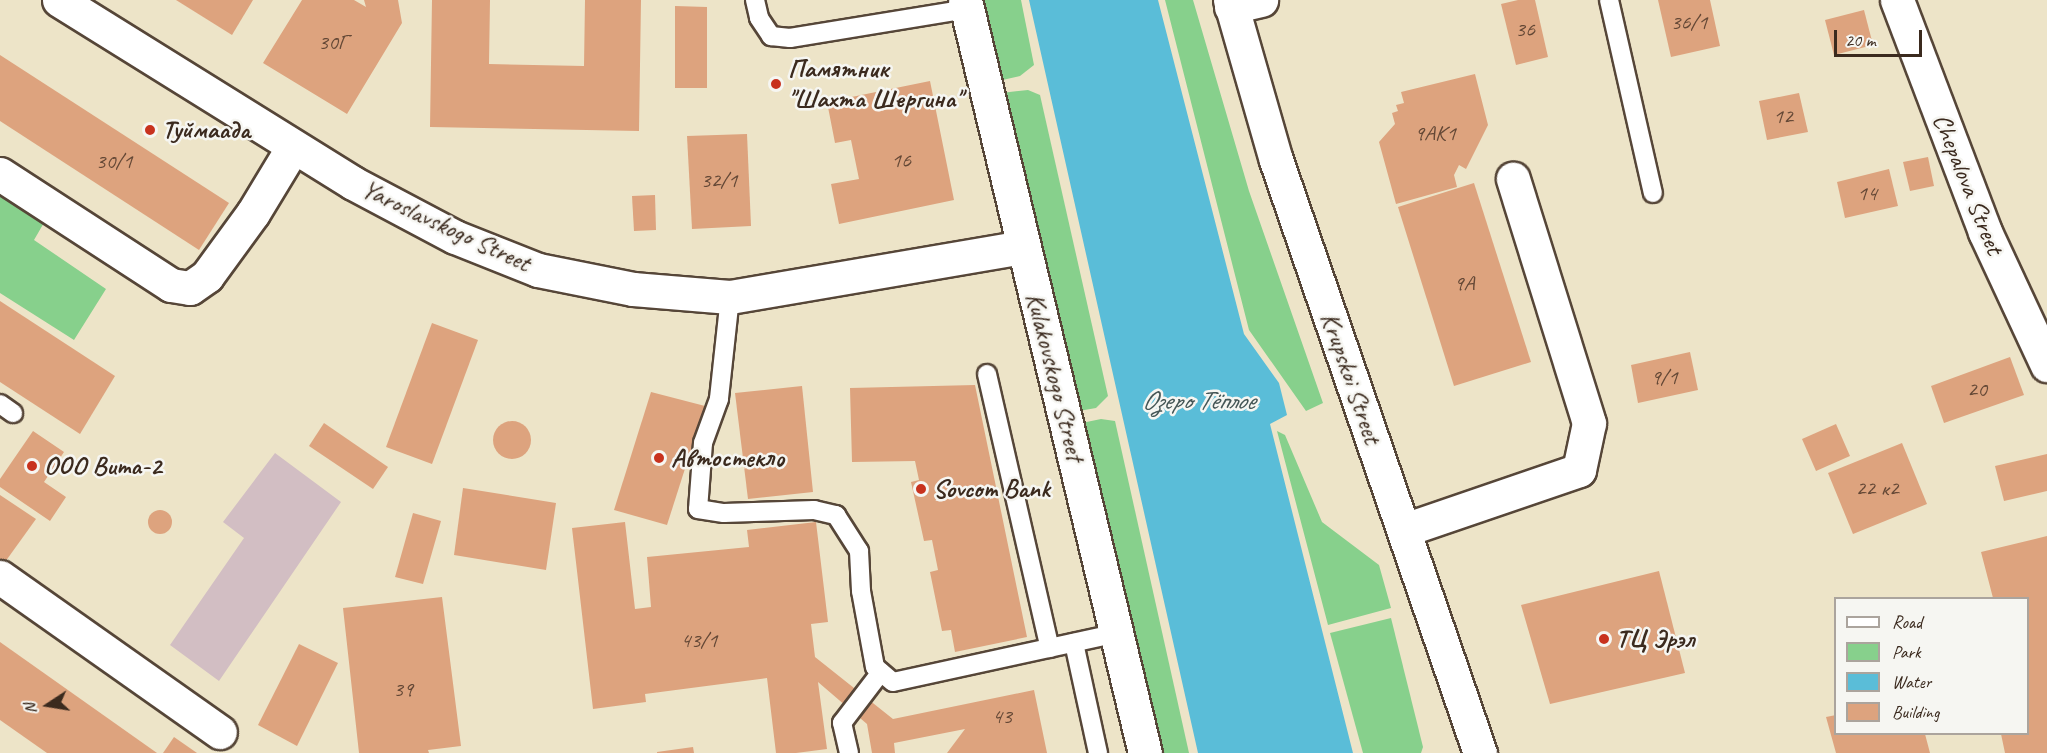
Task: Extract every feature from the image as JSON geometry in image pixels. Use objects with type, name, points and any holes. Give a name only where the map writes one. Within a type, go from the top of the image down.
[{"type":"street","name":"Yaroslavskogo Street","points":[[58,0],[353,183],[455,237],[538,270],[633,289],[730,297],[1023,247]]},
{"type":"street","name":"Chepalova Street","points":[[1897,0],[1985,232],[2047,365]]},
{"type":"street","name":"Krupskoi Street","points":[[1241,2],[1276,160],[1480,753]]},
{"type":"street","name":"Kulakovskogo Street","points":[[966,5],[1145,753]]},
{"type":"street","points":[[0,174],[171,285],[190,288],[207,276],[253,213],[293,147]]},
{"type":"street","points":[[1404,530],[1580,470],[1589,423],[1513,179]]},
{"type":"street","points":[[0,577],[220,732]]},
{"type":"lane","points":[[755,0],[759,18],[771,36],[790,38],[966,5]]},
{"type":"lane","points":[[1609,0],[1653,193]]},
{"type":"lane","points":[[730,297],[719,399],[703,443],[698,509],[724,513],[814,510],[836,515],[859,551],[861,591],[875,667],[893,682],[1117,633]]},
{"type":"lane","points":[[987,374],[1050,648]]},
{"type":"lane","points":[[1074,643],[1098,753]]},
{"type":"lane","points":[[849,753],[842,723],[881,672]]},
{"type":"shaded area","points":[[275,453],[341,502],[219,681],[170,645],[244,538],[223,522]]},
{"type":"green space","points":[[982,0],[1021,0],[1034,65],[1020,76],[998,81]]},
{"type":"green space","points":[[1165,0],[1193,0],[1249,191],[1323,403],[1306,411],[1249,330]]},
{"type":"green space","points":[[1028,90],[1040,95],[1108,396],[1096,408],[1073,412],[1001,93]]},
{"type":"green space","points":[[0,193],[45,221],[34,240],[106,289],[74,340],[0,293]]},
{"type":"green space","points":[[1101,419],[1115,421],[1189,753],[1153,753],[1077,424]]},
{"type":"green space","points":[[1277,431],[1285,435],[1322,522],[1379,565],[1391,608],[1328,625]]},
{"type":"green space","points":[[1391,618],[1423,747],[1421,753],[1363,753],[1330,633]]},
{"type":"water","name":"Озеро Тёплое","points":[[1029,0],[1158,0],[1244,334],[1279,383],[1287,415],[1270,424],[1353,753],[1198,753]]},
{"type":"building","points":[[176,0],[253,0],[232,35]]},
{"type":"building","points":[[302,0],[354,0],[366,7],[364,0],[398,0],[402,23],[347,114],[263,63]]},
{"type":"building","points":[[432,0],[490,0],[489,64],[584,66],[585,0],[641,0],[639,131],[430,127]]},
{"type":"building","points":[[1518,0],[1535,0],[1548,57],[1516,65],[1501,4]]},
{"type":"building","points":[[1658,0],[1710,0],[1720,46],[1671,57]]},
{"type":"building","points":[[675,6],[707,7],[707,88],[675,88]]},
{"type":"building","points":[[1864,10],[1873,45],[1834,55],[1825,20]]},
{"type":"building","points":[[0,55],[229,203],[199,250],[0,121]]},
{"type":"building","points":[[1475,74],[1488,125],[1466,169],[1459,165],[1454,175],[1457,187],[1396,204],[1379,142],[1395,124],[1392,113],[1398,111],[1396,105],[1404,103],[1401,92]]},
{"type":"building","points":[[930,81],[954,200],[839,224],[831,184],[859,179],[851,140],[835,143],[827,102]]},
{"type":"building","points":[[1799,93],[1808,132],[1767,140],[1759,101]]},
{"type":"building","points":[[747,134],[751,226],[692,229],[687,136]]},
{"type":"building","points":[[1928,157],[1934,186],[1910,191],[1903,162]]},
{"type":"building","points":[[1889,169],[1898,206],[1845,218],[1837,182]]},
{"type":"building","points":[[1474,183],[1531,362],[1454,386],[1398,207]]},
{"type":"building","points":[[655,195],[656,230],[634,231],[632,196]]},
{"type":"building","points":[[0,301],[115,376],[80,434],[0,382]]},
{"type":"building","points":[[432,323],[478,340],[432,464],[386,447]]},
{"type":"building","points":[[1690,352],[1698,390],[1638,403],[1631,365]]},
{"type":"building","points":[[2010,357],[2024,395],[1944,423],[1931,386]]},
{"type":"building","points":[[975,385],[1027,637],[955,652],[951,630],[942,631],[930,572],[938,570],[932,540],[924,541],[911,482],[919,480],[915,461],[852,462],[850,388]]},
{"type":"building","points":[[802,386],[813,492],[748,499],[735,393]]},
{"type":"building","name":"Автостекло","points":[[651,392],[705,406],[667,525],[614,510]]},
{"type":"building","points":[[512,421],[519,422],[525,427],[530,433],[530,447],[525,453],[519,458],[512,459],[505,458],[499,453],[494,447],[493,440],[494,433],[499,427],[505,422]]},
{"type":"building","points":[[324,423],[388,467],[373,489],[309,446]]},
{"type":"building","points":[[1836,424],[1850,456],[1816,471],[1802,439]]},
{"type":"building","name":"ООО Вита-2","points":[[33,431],[64,452],[44,482],[66,497],[50,521],[0,487],[0,479]]},
{"type":"building","points":[[1902,443],[1927,504],[1853,534],[1828,473]]},
{"type":"building","points":[[2047,454],[2047,491],[2004,501],[1995,466]]},
{"type":"building","points":[[463,488],[556,503],[546,570],[454,555]]},
{"type":"building","points":[[0,495],[36,519],[0,569]]},
{"type":"building","points":[[155,510],[165,510],[172,517],[172,527],[165,534],[155,534],[148,527],[148,517]]},
{"type":"building","points":[[413,513],[441,521],[423,584],[395,577]]},
{"type":"building","points":[[625,522],[635,609],[651,607],[647,557],[749,547],[747,530],[816,522],[828,622],[811,624],[815,657],[893,719],[1034,690],[1047,753],[947,753],[965,729],[894,743],[895,753],[872,753],[867,724],[818,682],[827,749],[796,753],[776,753],[767,678],[645,694],[646,702],[593,709],[572,528]]},
{"type":"building","points":[[2047,536],[2047,753],[2005,753],[2001,735],[2029,735],[2029,597],[1993,597],[1981,552]]},
{"type":"building","name":"ТЦ Эрэл","points":[[1659,571],[1685,673],[1550,704],[1521,605]]},
{"type":"building","points":[[442,597],[461,746],[428,750],[429,753],[359,753],[343,608]]},
{"type":"building","points":[[0,642],[157,753],[47,753],[0,720]]},
{"type":"building","points":[[299,644],[338,663],[297,746],[258,725]]},
{"type":"building","points":[[1834,715],[1834,735],[1925,735],[1930,753],[1836,753],[1826,717]]},
{"type":"building","points":[[174,737],[197,753],[163,753]]},
{"type":"building","points":[[693,747],[694,753],[657,753],[657,752]]},
{"type":"place","name":"Памятник \"Шахта Шергина\"","points":[[776,84]]},
{"type":"place","name":"Туймаада","points":[[150,130]]},
{"type":"place","name":"Автостекло","points":[[659,458]]},
{"type":"place","name":"ООО Вита-2","points":[[32,466]]},
{"type":"place","name":"Sovcom Bank","points":[[921,489]]},
{"type":"place","name":"ТЦ Эрэл","points":[[1604,639]]}]
